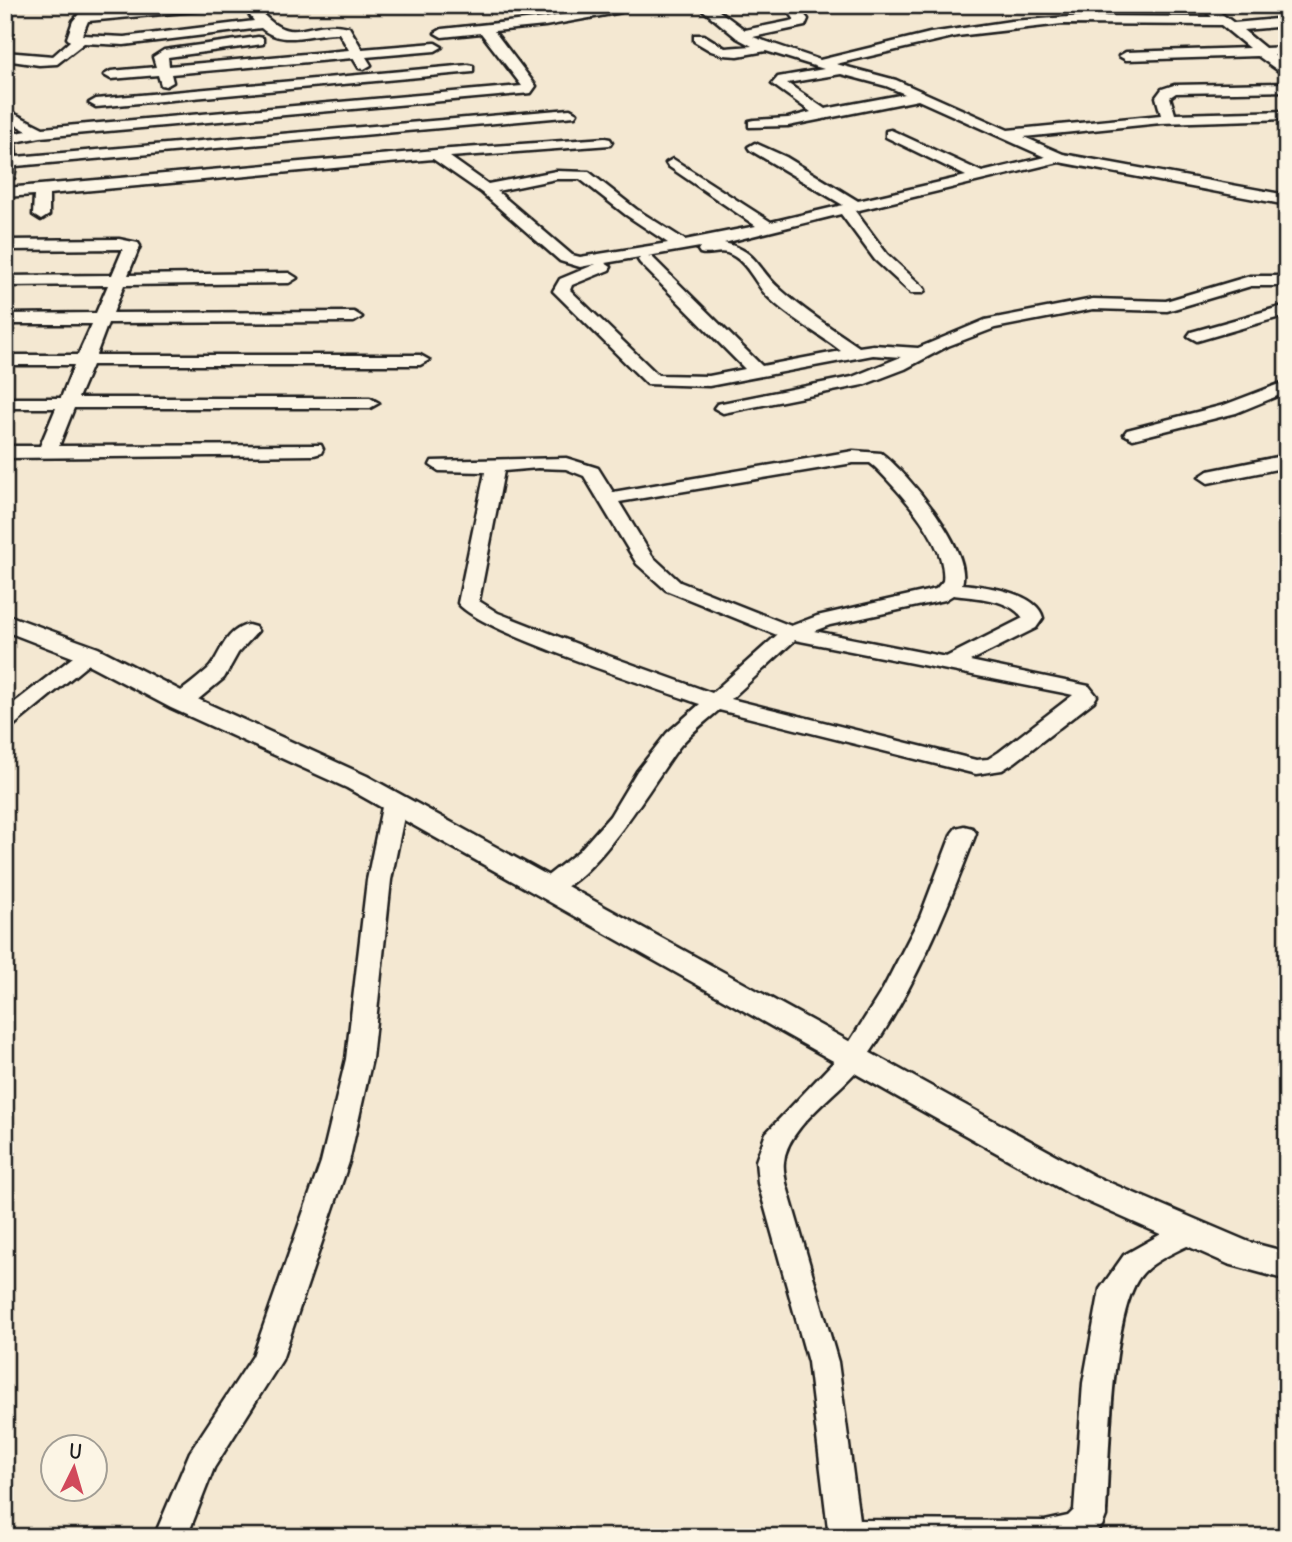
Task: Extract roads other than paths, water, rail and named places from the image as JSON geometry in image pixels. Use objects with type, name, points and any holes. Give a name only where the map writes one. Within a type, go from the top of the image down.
[{"type":"street","points":[[5,10],[7,5]]},
{"type":"street","points":[[217,5],[84,17],[79,21],[74,38],[145,39],[261,24]]},
{"type":"street","points":[[248,5],[261,24],[286,37]]},
{"type":"street","points":[[442,33],[581,16],[617,9],[618,5]]},
{"type":"street","points":[[703,5],[742,35],[766,47],[874,77],[1059,158],[1287,200]]},
{"type":"street","points":[[1034,5],[1042,22]]},
{"type":"street","points":[[1207,5],[1225,24],[1287,73]]},
{"type":"street","points":[[742,35],[800,23],[802,19],[793,9]]},
{"type":"street","points":[[820,63],[950,32],[1042,22],[1287,22]]},
{"type":"street","points":[[193,176],[174,121],[160,57],[164,54],[338,28],[344,30],[358,54],[410,156]]},
{"type":"street","points":[[6,193],[9,187],[8,139],[41,133],[526,90],[528,86],[485,29]]},
{"type":"street","points":[[699,38],[716,50],[728,53],[766,47]]},
{"type":"street","points":[[5,56],[39,61],[57,60],[79,40]]},
{"type":"street","points":[[111,75],[435,47]]},
{"type":"street","points":[[1126,56],[1287,51]]},
{"type":"street","points":[[96,103],[468,69]]},
{"type":"street","points":[[823,114],[780,82],[845,69]]},
{"type":"street","points":[[1169,119],[1163,97],[1174,89],[1287,87]]},
{"type":"street","points":[[754,124],[788,122],[919,96]]},
{"type":"street","points":[[5,113],[41,133]]},
{"type":"street","points":[[9,162],[570,113]]},
{"type":"street","points":[[1007,135],[1169,119],[1287,115]]},
{"type":"street","points":[[891,134],[977,175]]},
{"type":"street","points":[[6,193],[410,156],[605,142]]},
{"type":"street","points":[[755,147],[850,208],[881,257],[917,290]]},
{"type":"street","points":[[436,154],[487,190],[566,258],[580,262],[768,227],[977,175],[1059,158]]},
{"type":"street","points":[[673,163],[768,227]]},
{"type":"street","points":[[487,190],[500,184],[556,175],[584,175],[631,212],[682,245]]},
{"type":"street","points":[[41,215],[42,190]]},
{"type":"street","points":[[5,245],[131,245],[132,250],[47,452]]},
{"type":"street","points":[[854,352],[773,292],[752,263],[735,250],[722,247],[598,268],[566,282],[561,291],[653,380],[709,381],[873,350],[918,353]]},
{"type":"street","points":[[646,260],[758,372]]},
{"type":"street","points":[[5,281],[289,278]]},
{"type":"street","points":[[723,408],[857,381],[991,324],[1093,304],[1167,306],[1250,281],[1287,281]]},
{"type":"street","points":[[1197,336],[1287,310]]},
{"type":"street","points":[[5,319],[354,317]]},
{"type":"street","points":[[5,360],[420,359]]},
{"type":"street","points":[[1230,409],[1287,386]]},
{"type":"street","points":[[1133,434],[1230,409],[1287,400]]},
{"type":"street","points":[[5,403],[370,403]]},
{"type":"street","points":[[5,452],[314,449]]},
{"type":"street","points":[[550,887],[587,856],[611,829],[645,776],[675,738],[791,634],[824,620],[938,596],[949,589],[953,580],[953,567],[941,538],[892,473],[874,457],[853,457],[783,467],[605,499]]},
{"type":"street","points":[[1208,477],[1287,461]]},
{"type":"street","points":[[439,465],[544,463],[581,466],[591,472],[644,560],[673,586],[791,634],[1068,687],[1081,691],[1086,696],[1007,757],[994,765],[976,767],[715,702],[587,656],[491,617],[468,603],[496,466]]},
{"type":"street","points":[[948,664],[1029,624],[1033,618],[1025,606],[1008,599],[949,589]]},
{"type":"street","points":[[5,622],[89,654],[181,702],[395,802],[1082,1185],[1241,1254],[1287,1266]]},
{"type":"street","points":[[181,702],[216,673],[228,651],[248,631]]},
{"type":"street","points":[[5,721],[89,654]]},
{"type":"street","points":[[170,1537],[201,1462],[267,1360],[335,1162],[359,1059],[379,880],[395,802]]},
{"type":"street","points":[[964,832],[926,929],[895,990],[853,1058],[780,1133],[770,1161],[772,1183],[823,1362],[845,1535],[1045,1535],[1077,1528],[1090,1516],[1098,1383],[1115,1289],[1134,1263],[1189,1232]]}]
